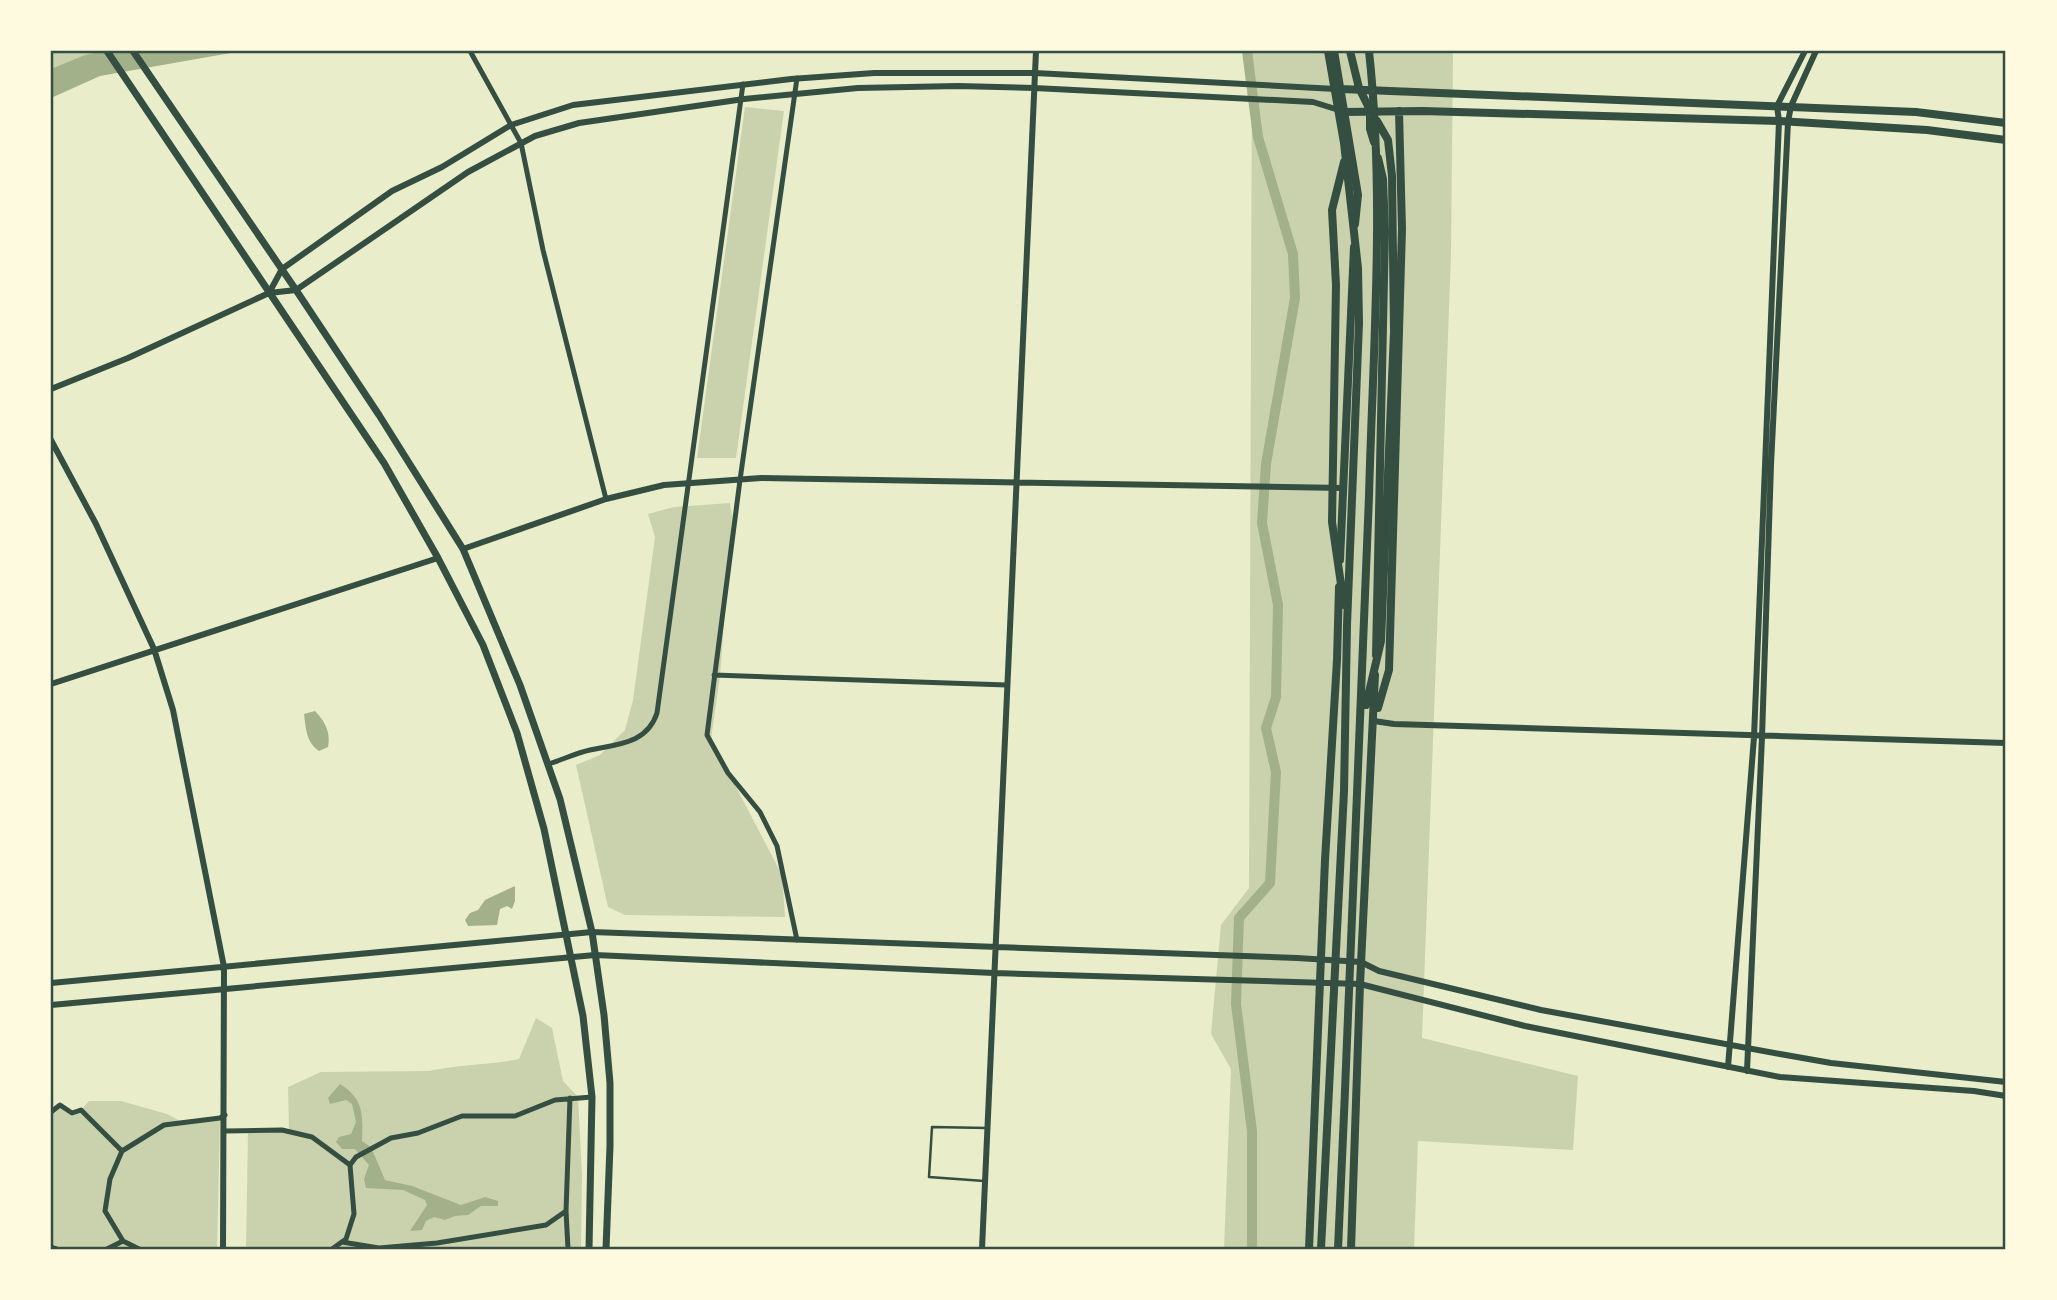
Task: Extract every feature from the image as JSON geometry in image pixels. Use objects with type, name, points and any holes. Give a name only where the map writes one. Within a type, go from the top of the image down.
[{"type":"main road","points":[[107,51],[384,463],[483,645],[517,733],[544,829],[583,1016],[592,1097],[589,1249]]},
{"type":"main road","points":[[133,51],[379,415],[463,550],[520,685],[560,799],[592,933],[604,1015],[610,1083],[606,1249]]},
{"type":"main road","points":[[1321,1249],[1344,791],[1347,625],[1359,323],[1358,282],[1344,143],[1328,51]]},
{"type":"main road","points":[[1309,1249],[1337,660],[1349,300],[1357,195],[1334,51]]},
{"type":"main road","points":[[1350,51],[1359,88],[1388,140],[1392,176],[1394,332],[1381,641],[1362,721]]},
{"type":"main road","points":[[1338,1249],[1362,721],[1377,222],[1377,132],[1369,51]]},
{"type":"main road","points":[[1341,89],[1916,112],[2006,122]]},
{"type":"main road","points":[[1345,112],[1370,110],[1784,121],[1927,130],[2006,140]]},
{"type":"main road","points":[[1351,1249],[1360,984],[1374,721],[1385,232],[1383,179],[1370,129],[1370,110]]},
{"type":"main road","points":[[1374,721],[1389,670],[1402,229],[1399,111]]},
{"type":"main road","points":[[1347,625],[1332,522],[1336,285],[1332,210],[1349,144]]},
{"type":"street","points":[[470,51],[521,143],[543,250],[606,499]]},
{"type":"street","points":[[982,1249],[1036,51]]},
{"type":"street","points":[[1728,1067],[1758,737],[1784,121],[1777,106],[1805,51]]},
{"type":"street","points":[[1747,1071],[1771,314],[1784,121],[1816,51]]},
{"type":"street","points":[[269,293],[282,270],[392,191],[442,167],[511,125],[573,105],[797,78],[874,73],[1035,73],[1341,89]]},
{"type":"street","points":[[797,78],[707,735],[723,766],[760,812],[777,846],[797,940]]},
{"type":"street","points":[[548,764],[589,750],[626,744],[643,735],[653,725],[657,713],[743,84]]},
{"type":"street","points":[[51,389],[128,358],[269,293],[296,290],[468,172],[535,136],[579,122],[795,93],[883,87],[958,86],[1313,102],[1345,112]]},
{"type":"street","points":[[51,440],[96,524],[154,649],[173,710],[224,967],[223,1249]]},
{"type":"street","points":[[463,550],[606,499],[664,485],[688,483],[740,480],[1343,488]]},
{"type":"street","points":[[51,684],[438,558]]},
{"type":"street","points":[[714,675],[1007,685]]},
{"type":"street","points":[[1374,721],[1394,724],[1758,737],[2006,743]]},
{"type":"street","points":[[51,983],[592,933],[1361,962],[1379,971],[1541,1010],[1728,1045],[1831,1063],[2006,1082]]},
{"type":"street","points":[[51,1005],[595,955],[1360,984],[1525,1026],[1747,1071],[1829,1082],[1975,1091],[2006,1096]]},
{"type":"street","points":[[332,1249],[346,1239],[354,1214],[350,1165],[356,1157],[374,1146],[462,1116],[515,1116],[555,1100],[592,1097]]},
{"type":"street","points":[[568,1249],[566,1211],[570,1098]]},
{"type":"street","points":[[51,1112],[60,1105],[72,1113],[81,1110],[122,1151]]},
{"type":"street","points":[[139,1249],[123,1241],[105,1211],[110,1179],[122,1151],[164,1125],[220,1118],[225,1115]]},
{"type":"street","points":[[225,1131],[282,1130],[312,1137],[350,1165]]},
{"type":"street","points":[[342,1242],[379,1248],[436,1246],[546,1225],[566,1211]]},
{"type":"street","points":[[107,1249],[123,1241]]},
{"type":"street","points":[[51,1247],[57,1249]]},
{"type":"lane","points":[[985,1181],[929,1177],[932,1127],[988,1128]]},
{"type":"shaded area","points":[[51,51],[119,51],[51,80]]},
{"type":"shaded area","points":[[104,51],[242,51],[100,76],[51,98],[51,69],[85,55]]},
{"type":"shaded area","points":[[1252,51],[1449,51],[1453,54],[1451,255],[1422,1038],[1578,1076],[1573,1150],[1418,1141],[1414,1249],[1224,1249],[1231,1069],[1211,1034],[1221,925],[1249,888]]},
{"type":"shaded area","points":[[745,107],[784,111],[736,458],[697,458]]},
{"type":"shaded area","points":[[730,503],[732,516],[720,676],[711,739],[782,875],[785,917],[625,915],[608,907],[576,765],[600,755],[625,730],[633,700],[655,537],[648,514],[674,507]]},
{"type":"shaded area","points":[[315,711],[324,723],[329,737],[328,747],[319,751],[309,739],[304,714]]},
{"type":"shaded area","points":[[515,886],[512,909],[507,906],[500,909],[497,925],[468,926],[465,920],[470,913],[478,910],[485,900]]},
{"type":"shaded area","points":[[536,1018],[552,1028],[563,1081],[578,1097],[582,1175],[581,1249],[246,1249],[248,1131],[289,1132],[288,1087],[321,1072],[429,1071],[519,1059]]},
{"type":"shaded area","points":[[340,1084],[358,1102],[362,1115],[362,1141],[371,1147],[385,1180],[412,1186],[461,1205],[485,1197],[498,1201],[498,1206],[481,1206],[468,1215],[445,1220],[434,1217],[426,1221],[422,1230],[410,1231],[427,1205],[425,1200],[403,1190],[366,1188],[364,1179],[369,1165],[355,1149],[342,1149],[336,1142],[339,1137],[351,1134],[356,1122],[352,1104],[346,1100],[330,1104],[328,1098]]},
{"type":"shaded area","points":[[89,1101],[121,1101],[167,1114],[184,1123],[220,1118],[217,1249],[51,1249],[51,1112],[60,1105],[72,1113],[81,1110]]},
{"type":"waterway","points":[[1247,51],[1258,137],[1293,254],[1295,298],[1266,464],[1262,523],[1278,605],[1276,697],[1266,728],[1276,772],[1270,883],[1239,918],[1236,1004],[1252,1131],[1252,1249]]}]
